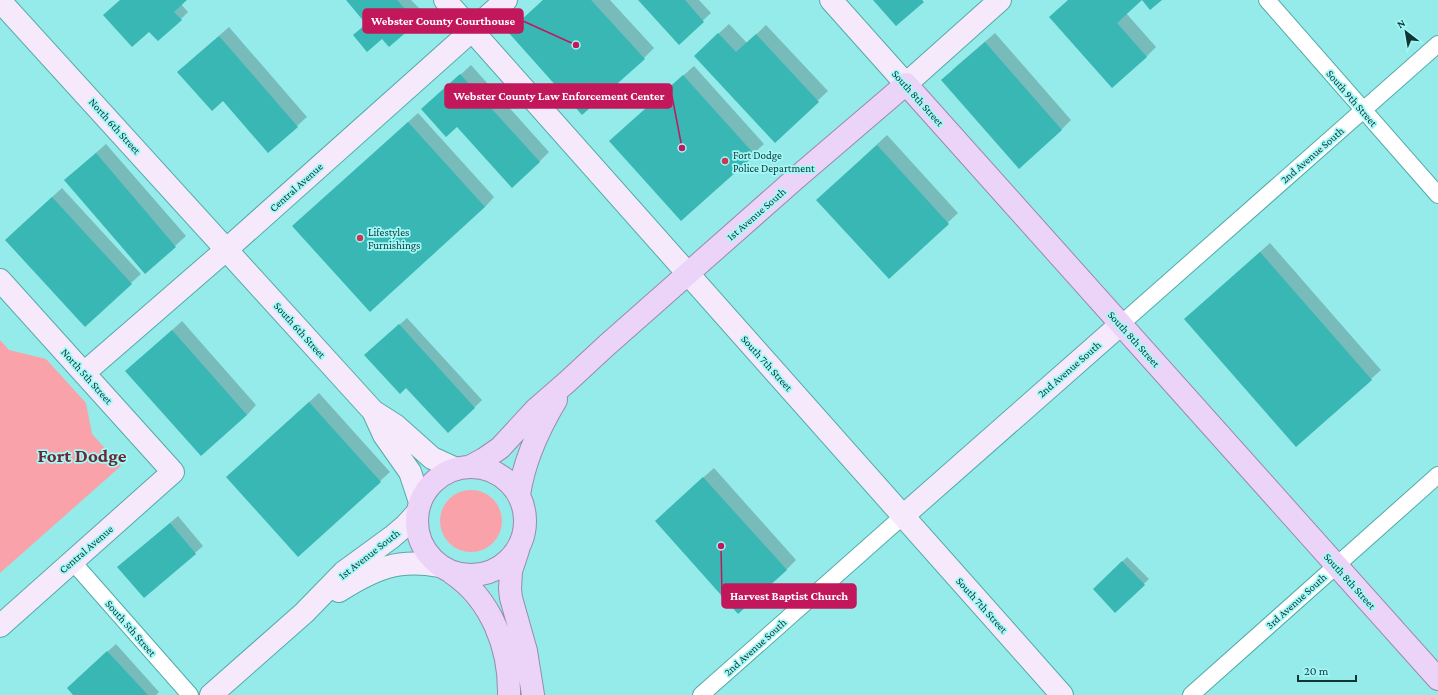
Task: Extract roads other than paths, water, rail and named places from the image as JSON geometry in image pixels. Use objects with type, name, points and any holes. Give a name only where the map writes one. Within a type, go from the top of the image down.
[{"type":"main road","name":"South 7th Street","points":[[446,0],[1062,695]]},
{"type":"main road","name":"Central Avenue","points":[[84,373],[227,249],[506,0]]},
{"type":"main road","name":"South 8th Street","points":[[831,0],[1438,678]]},
{"type":"main road","name":"1st Avenue South","points":[[211,695],[304,613],[344,572],[396,534],[418,507],[425,491],[433,482],[443,475],[484,459],[500,448],[523,421],[1000,0]]},
{"type":"main road","name":"North 6th Street","points":[[3,3],[227,249]]},
{"type":"main road","name":"South 6th Street","points":[[227,249],[373,411],[395,425],[432,458],[462,468]]},
{"type":"main road","name":"North 5th Street","points":[[0,280],[173,472]]},
{"type":"main road","name":"2nd Avenue South","points":[[903,516],[1121,324]]},
{"type":"main road","name":"1st Avenue South","points":[[519,495],[524,468],[537,432],[567,382]]},
{"type":"main road","name":"South 6th Street","points":[[373,411],[384,435],[410,472],[418,507]]},
{"type":"main road","name":"1st Avenue South","points":[[304,613],[366,575],[391,565],[422,563],[471,576],[482,575],[503,566],[518,549],[523,538],[525,515],[519,495],[505,478],[494,472],[481,468],[462,468]]},
{"type":"main road","name":"Central Avenue","points":[[0,626],[173,472]]},
{"type":"main road","name":"1st Avenue South","points":[[418,507],[416,524],[418,536],[423,548],[431,559],[445,569]]},
{"type":"main road","points":[[518,549],[511,571],[510,589],[511,598],[526,651],[533,695]]},
{"type":"main road","points":[[445,569],[462,580],[478,596],[493,622],[502,644],[505,657],[509,695]]},
{"type":"street","name":"South 9th Street","points":[[1267,0],[1438,195]]},
{"type":"street","name":"2nd Avenue South","points":[[1121,324],[1438,44]]},
{"type":"street","name":"3rd Avenue South","points":[[1191,695],[1438,475]]},
{"type":"street","name":"2nd Avenue South","points":[[701,695],[903,516]]},
{"type":"street","name":"South 5th Street","points":[[72,561],[190,695]]},
{"type":"place","name":"Webster County Courthouse","points":[[576,45]]},
{"type":"place","name":"Webster County Law Enforcement Center","points":[[682,148]]},
{"type":"place","name":"Fort Dodge Police Department","points":[[725,161]]},
{"type":"place","name":"Lifestyles Furnishings","points":[[360,238]]},
{"type":"place","name":"Harvest Baptist Church","points":[[721,546]]},
{"type":"district","name":"Fort Dodge","points":[[82,455]]}]
